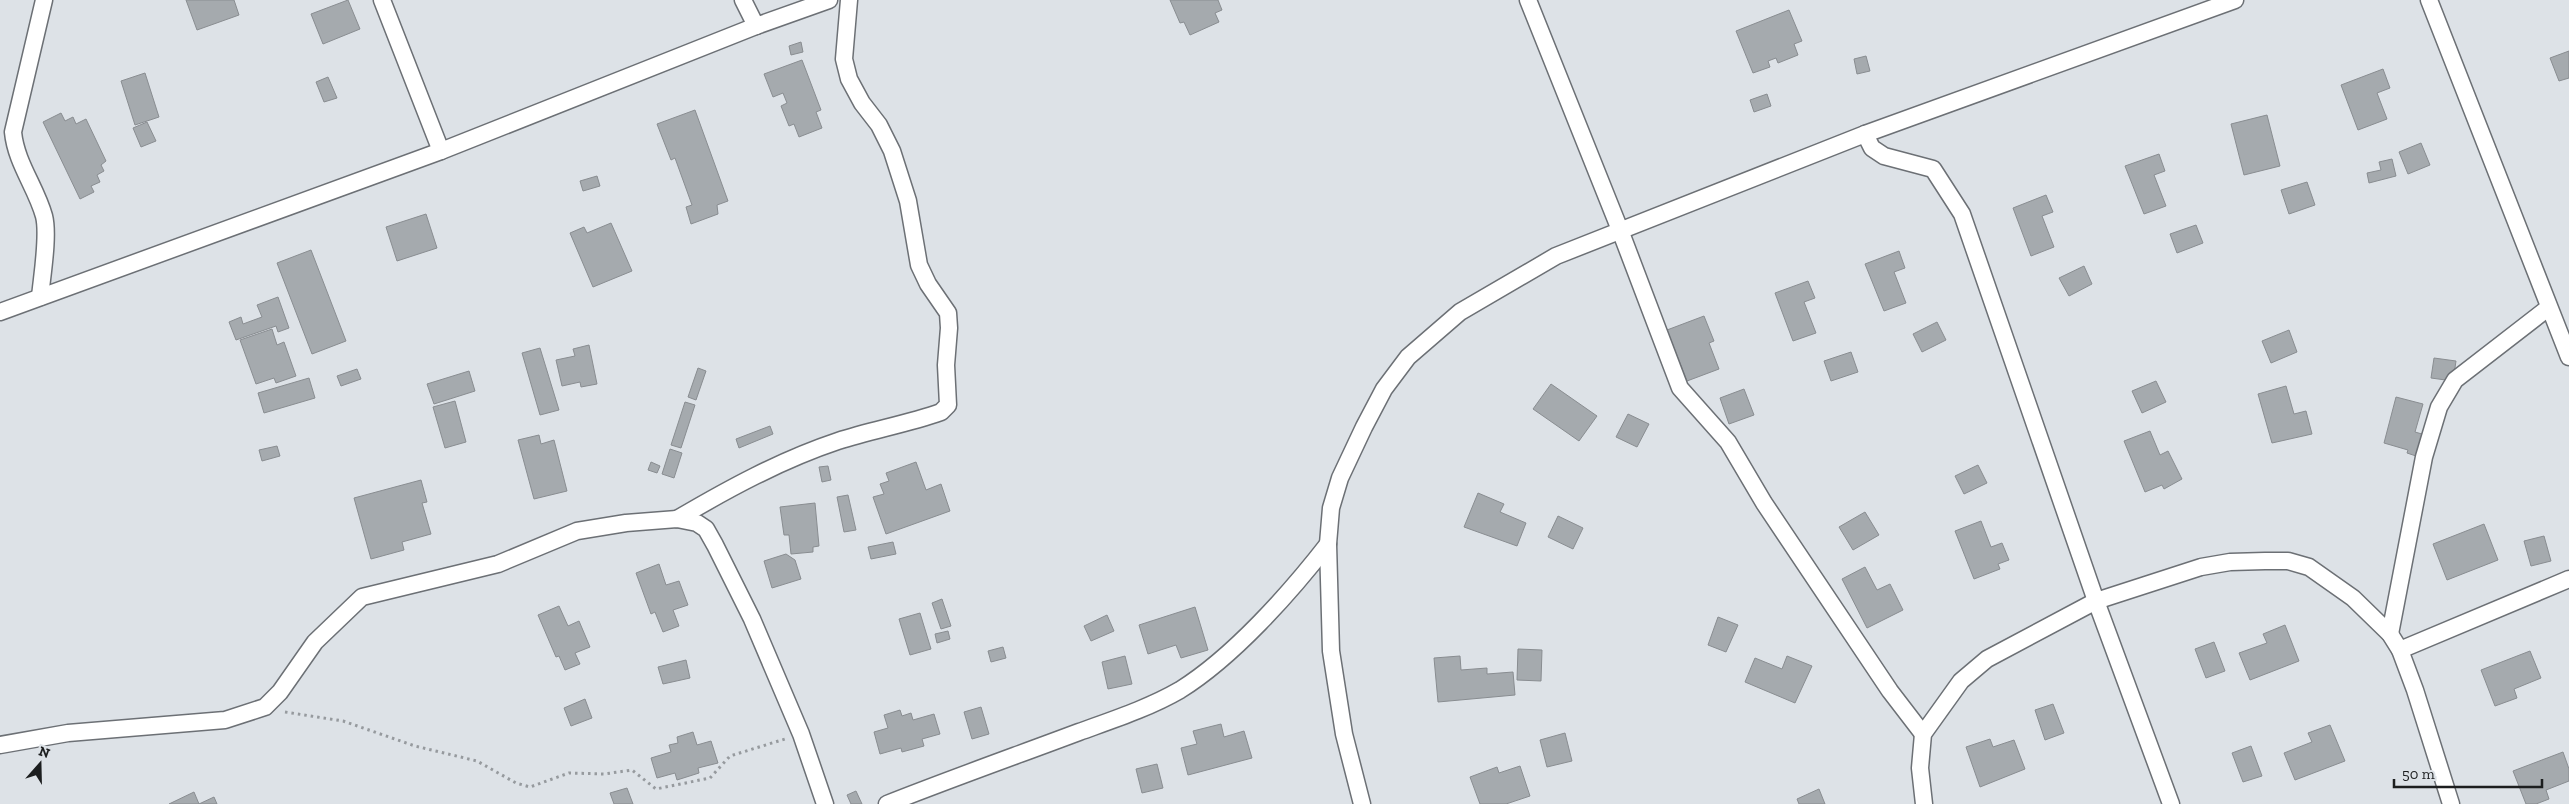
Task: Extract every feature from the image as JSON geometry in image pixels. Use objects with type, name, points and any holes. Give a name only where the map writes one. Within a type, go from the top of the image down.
[{"type":"street","points":[[40,297],[46,233],[44,216],[17,153],[14,132],[44,0]]},
{"type":"street","points":[[382,0],[441,151]]},
{"type":"street","points":[[742,0],[756,26]]},
{"type":"street","points":[[0,312],[441,151],[756,26],[829,0]]},
{"type":"street","points":[[676,519],[724,491],[786,462],[838,442],[941,412],[948,404],[946,365],[949,328],[948,313],[928,284],[920,265],[908,200],[892,152],[878,125],[862,103],[849,79],[844,59],[849,0]]},
{"type":"street","points":[[1528,0],[1620,230],[1680,388],[1728,442],[1764,504],[1890,691],[1923,734]]},
{"type":"street","points":[[1362,804],[1344,734],[1331,651],[1328,544],[1330,508],[1340,478],[1384,389],[1408,357],[1460,312],[1556,256],[1865,134],[2234,0]]},
{"type":"street","points":[[2429,0],[2548,308],[2569,357]]},
{"type":"street","points":[[1865,134],[1872,148],[1884,156],[1906,160],[1933,169],[1962,214],[2096,600],[2170,804]]},
{"type":"street","points":[[2390,634],[2424,457],[2439,407],[2454,380],[2548,308]]},
{"type":"street","points":[[0,745],[68,733],[225,720],[265,707],[280,692],[314,642],[362,596],[498,564],[577,531],[626,523],[676,519],[697,523],[706,529],[715,545],[752,619],[801,734],[825,804]]},
{"type":"street","points":[[887,804],[1129,713],[1179,690],[1210,669],[1258,623],[1299,582],[1328,544]]},
{"type":"street","points":[[1924,804],[1920,768],[1923,734],[1961,681],[1987,659],[2096,600],[2201,567],[2230,562],[2288,561],[2309,567],[2329,580],[2353,598],[2390,634],[2400,650],[2451,804]]},
{"type":"street","points":[[2400,650],[2569,579]]},
{"type":"path","points":[[265,707],[289,714],[343,721],[415,746],[477,761],[516,783],[530,787],[569,773],[604,774],[632,770],[656,789],[684,784],[710,778],[730,756],[801,734]]},
{"type":"building","points":[[186,0],[234,0],[239,15],[197,30]]},
{"type":"building","points":[[348,0],[360,29],[323,44],[311,14]]},
{"type":"building","points":[[1170,0],[1218,0],[1222,10],[1215,13],[1219,22],[1190,35],[1184,22],[1180,23]]},
{"type":"building","points":[[1789,10],[1802,41],[1794,44],[1798,55],[1778,63],[1776,58],[1768,61],[1770,67],[1753,73],[1736,31]]},
{"type":"building","points":[[801,42],[803,52],[791,55],[789,46]]},
{"type":"building","points":[[2569,51],[2569,78],[2559,81],[2550,58]]},
{"type":"building","points":[[1866,56],[1870,71],[1857,74],[1854,59]]},
{"type":"building","points":[[802,60],[821,110],[816,112],[822,128],[799,137],[794,124],[789,126],[781,106],[787,103],[783,93],[773,97],[764,74]]},
{"type":"building","points":[[2383,69],[2390,88],[2377,93],[2387,119],[2358,130],[2341,85]]},
{"type":"building","points":[[145,73],[159,117],[135,125],[121,81]]},
{"type":"building","points":[[328,77],[337,98],[324,102],[316,82]]},
{"type":"building","points":[[1767,94],[1771,106],[1754,112],[1750,100]]},
{"type":"building","points":[[695,110],[728,201],[717,205],[718,214],[691,224],[686,207],[692,205],[675,158],[671,160],[657,124]]},
{"type":"building","points":[[61,113],[65,121],[73,117],[76,124],[86,119],[106,161],[101,165],[104,171],[97,175],[100,182],[91,186],[94,192],[80,199],[43,122]]},
{"type":"building","points":[[2267,115],[2280,166],[2244,175],[2231,124]]},
{"type":"building","points":[[147,122],[156,141],[141,147],[133,128]]},
{"type":"building","points":[[2421,143],[2430,165],[2408,174],[2399,152]]},
{"type":"building","points":[[2159,154],[2165,171],[2154,175],[2166,206],[2144,214],[2125,166]]},
{"type":"building","points":[[2392,159],[2396,176],[2369,183],[2367,173],[2381,170],[2379,162]]},
{"type":"building","points":[[597,176],[600,186],[583,191],[580,181]]},
{"type":"building","points":[[2307,182],[2315,205],[2289,214],[2281,190]]},
{"type":"building","points":[[2046,195],[2053,212],[2042,216],[2054,247],[2031,256],[2013,208]]},
{"type":"building","points":[[426,214],[437,248],[397,261],[386,227]]},
{"type":"building","points":[[611,223],[632,271],[593,287],[570,233],[584,227],[587,233]]},
{"type":"building","points":[[2196,225],[2203,243],[2177,253],[2170,234]]},
{"type":"building","points":[[311,250],[346,341],[312,354],[277,263]]},
{"type":"building","points":[[1899,251],[1905,268],[1894,272],[1906,303],[1884,311],[1865,264]]},
{"type":"building","points":[[2084,266],[2092,284],[2069,296],[2059,278]]},
{"type":"building","points":[[1808,281],[1815,298],[1804,302],[1816,333],[1793,341],[1775,293]]},
{"type":"building","points":[[278,297],[289,328],[278,332],[276,326],[236,340],[229,322],[241,317],[243,324],[262,317],[257,305]]},
{"type":"building","points":[[1704,316],[1714,341],[1709,343],[1719,369],[1687,381],[1667,330]]},
{"type":"building","points":[[1937,322],[1946,340],[1922,352],[1913,334]]},
{"type":"building","points":[[272,329],[277,345],[284,342],[296,376],[276,383],[274,378],[256,384],[240,340]]},
{"type":"building","points":[[2289,330],[2297,352],[2271,363],[2262,341]]},
{"type":"building","points":[[589,345],[597,384],[581,387],[580,382],[562,386],[556,360],[575,356],[573,349]]},
{"type":"building","points":[[540,348],[559,410],[540,415],[522,353]]},
{"type":"building","points":[[1851,352],[1858,372],[1831,381],[1824,361]]},
{"type":"building","points":[[2434,358],[2456,361],[2453,381],[2431,378]]},
{"type":"building","points":[[698,368],[706,371],[696,400],[688,397]]},
{"type":"building","points":[[357,369],[361,379],[341,386],[337,376]]},
{"type":"building","points":[[469,371],[475,391],[434,404],[427,384]]},
{"type":"building","points":[[309,378],[315,398],[264,413],[258,393]]},
{"type":"building","points":[[2156,381],[2166,402],[2142,413],[2132,391]]},
{"type":"building","points":[[1551,384],[1597,416],[1579,441],[1533,409]]},
{"type":"building","points":[[2286,386],[2294,414],[2306,411],[2312,434],[2272,443],[2258,394]]},
{"type":"building","points":[[1744,389],[1754,415],[1729,424],[1720,398]]},
{"type":"building","points":[[2396,397],[2423,404],[2415,432],[2422,434],[2416,456],[2407,453],[2408,450],[2384,443]]},
{"type":"building","points":[[455,401],[466,442],[445,448],[433,407]]},
{"type":"building","points":[[685,402],[695,405],[681,448],[671,445]]},
{"type":"building","points":[[1628,414],[1649,424],[1637,447],[1616,437]]},
{"type":"building","points":[[770,426],[773,434],[739,448],[736,439]]},
{"type":"building","points":[[2150,431],[2160,455],[2168,451],[2182,479],[2164,489],[2162,485],[2145,492],[2124,441]]},
{"type":"building","points":[[539,435],[541,444],[554,440],[567,491],[534,499],[518,440]]},
{"type":"building","points":[[277,446],[280,456],[262,461],[259,450]]},
{"type":"building","points":[[670,449],[682,453],[674,478],[662,474]]},
{"type":"building","points":[[651,462],[660,466],[657,473],[648,470]]},
{"type":"building","points":[[916,462],[926,490],[941,484],[950,511],[886,534],[873,497],[884,494],[880,484],[889,481],[886,473]]},
{"type":"building","points":[[1978,465],[1987,483],[1964,494],[1955,476]]},
{"type":"building","points":[[828,466],[831,480],[822,482],[819,467]]},
{"type":"building","points":[[421,480],[427,502],[422,503],[431,534],[402,542],[404,550],[371,559],[354,498]]},
{"type":"building","points":[[1478,493],[1504,504],[1500,512],[1526,523],[1517,546],[1464,527]]},
{"type":"building","points":[[848,495],[856,530],[844,532],[837,497]]},
{"type":"building","points":[[815,503],[819,546],[813,547],[813,552],[791,554],[789,535],[784,535],[780,507]]},
{"type":"building","points":[[1865,512],[1879,535],[1853,550],[1839,527]]},
{"type":"building","points":[[1558,516],[1583,528],[1573,549],[1548,537]]},
{"type":"building","points":[[1981,521],[1991,547],[2002,543],[2009,560],[1998,564],[2000,569],[1974,579],[1955,531]]},
{"type":"building","points":[[2484,524],[2498,560],[2447,580],[2433,544]]},
{"type":"building","points":[[2544,536],[2551,561],[2531,566],[2524,541]]},
{"type":"building","points":[[893,542],[896,554],[871,559],[868,547]]},
{"type":"building","points":[[786,554],[795,560],[801,579],[772,588],[764,561]]},
{"type":"building","points":[[659,564],[666,585],[679,581],[688,605],[673,610],[679,626],[663,632],[655,612],[651,614],[636,573]]},
{"type":"building","points":[[1865,567],[1877,590],[1890,584],[1903,610],[1867,628],[1842,579]]},
{"type":"building","points":[[942,599],[951,626],[941,629],[932,603]]},
{"type":"building","points":[[559,606],[568,626],[579,621],[590,647],[575,653],[580,664],[565,670],[559,656],[556,657],[538,615]]},
{"type":"building","points":[[1195,607],[1208,650],[1181,658],[1176,645],[1148,654],[1139,625]]},
{"type":"building","points":[[920,613],[931,649],[910,655],[899,619]]},
{"type":"building","points":[[1107,615],[1114,631],[1091,641],[1084,626]]},
{"type":"building","points":[[1718,617],[1738,625],[1726,652],[1708,645]]},
{"type":"building","points":[[2285,625],[2299,661],[2250,680],[2239,653],[2267,643],[2263,634]]},
{"type":"building","points":[[948,631],[950,639],[937,643],[935,634]]},
{"type":"building","points":[[2214,642],[2225,671],[2206,678],[2195,649]]},
{"type":"building","points":[[1003,647],[1006,658],[991,662],[988,651]]},
{"type":"building","points":[[1518,649],[1542,650],[1541,681],[1517,680]]},
{"type":"building","points":[[2530,651],[2541,678],[2514,689],[2517,698],[2495,706],[2481,670]]},
{"type":"building","points":[[1125,656],[1132,684],[1108,689],[1102,662]]},
{"type":"building","points":[[1460,656],[1461,670],[1487,668],[1487,674],[1513,672],[1515,695],[1438,702],[1434,658]]},
{"type":"building","points":[[1787,656],[1812,666],[1795,703],[1745,682],[1755,658],[1782,669]]},
{"type":"building","points":[[686,660],[690,678],[663,684],[658,667]]},
{"type":"building","points":[[585,699],[592,718],[571,726],[564,708]]},
{"type":"building","points":[[2053,704],[2064,733],[2045,740],[2035,710]]},
{"type":"building","points":[[981,707],[989,734],[972,739],[964,712]]},
{"type":"building","points":[[900,710],[902,716],[911,713],[913,720],[934,714],[940,734],[922,739],[924,746],[902,752],[901,748],[880,754],[874,732],[888,728],[884,715]]},
{"type":"building","points":[[1221,724],[1224,737],[1244,731],[1252,758],[1188,775],[1181,748],[1197,744],[1193,731]]},
{"type":"building","points":[[2330,725],[2345,761],[2295,780],[2284,753],[2312,742],[2308,733]]},
{"type":"building","points":[[693,732],[697,745],[711,741],[718,763],[698,768],[699,773],[677,780],[675,773],[657,778],[651,758],[671,752],[669,745],[678,743],[677,737]]},
{"type":"building","points":[[1565,733],[1572,761],[1547,767],[1540,740]]},
{"type":"building","points":[[1990,739],[1993,747],[2014,740],[2025,769],[1980,787],[1966,747]]},
{"type":"building","points":[[2251,746],[2262,776],[2243,782],[2232,753]]},
{"type":"building","points":[[2563,752],[2569,769],[2569,781],[2546,790],[2549,799],[2536,804],[2526,804],[2513,771]]},
{"type":"building","points":[[1157,764],[1163,788],[1142,793],[1136,769]]},
{"type":"building","points":[[1520,766],[1530,796],[1506,804],[1480,804],[1470,777],[1497,767],[1499,773]]},
{"type":"building","points":[[627,788],[633,804],[614,804],[610,793]]},
{"type":"building","points":[[1819,789],[1825,804],[1799,804],[1797,799]]},
{"type":"building","points":[[856,791],[862,804],[851,804],[847,795]]},
{"type":"building","points":[[194,792],[199,804],[169,804]]},
{"type":"building","points":[[214,797],[217,804],[199,804]]}]
